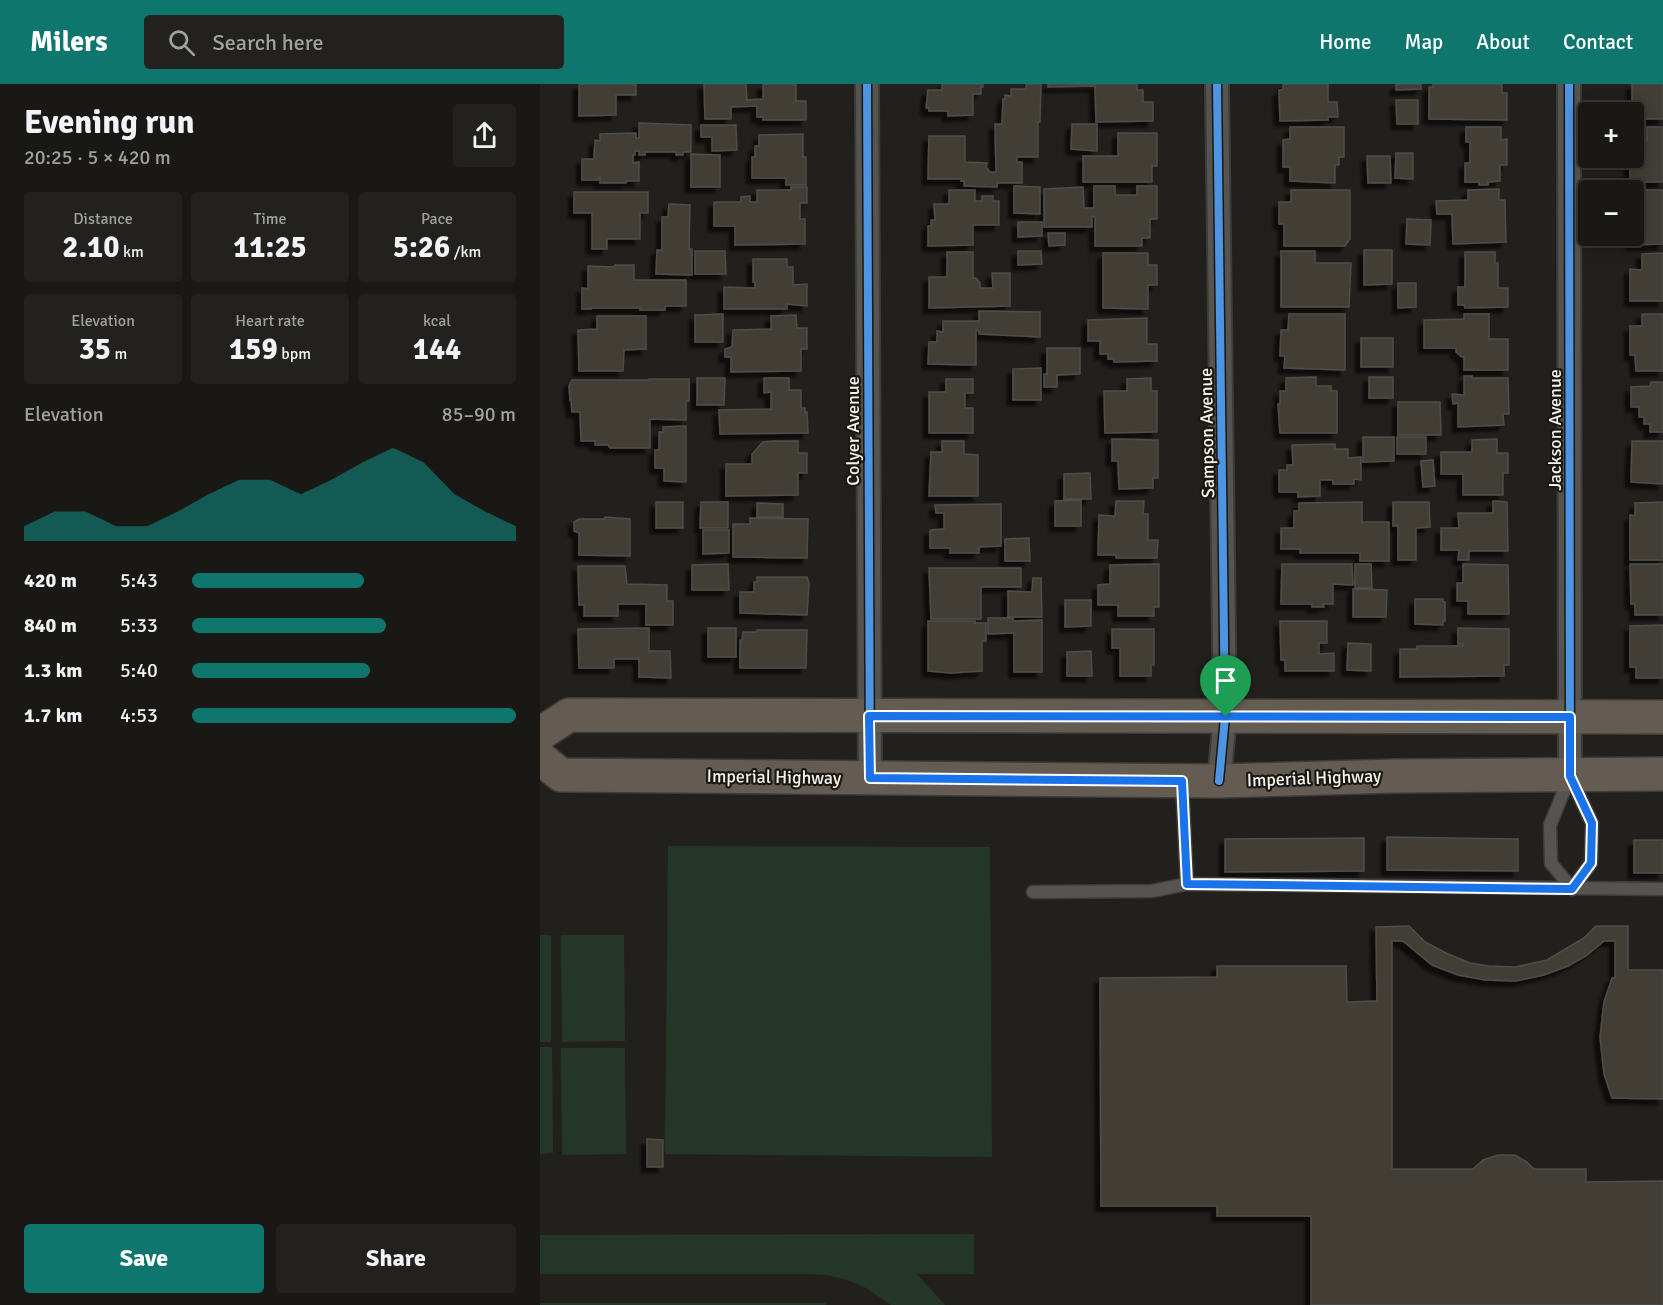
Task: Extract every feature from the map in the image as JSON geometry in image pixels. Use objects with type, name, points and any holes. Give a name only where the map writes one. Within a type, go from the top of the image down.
[{"type":"main road","points":[[540,734],[569,716],[1663,717]]},
{"type":"main road","name":"Imperial Highway","points":[[540,758],[561,775],[1219,782],[1395,776],[1663,774]]},
{"type":"street","name":"Colyer Avenue","points":[[867,84],[870,778]]},
{"type":"street","name":"Sampson Avenue","points":[[1217,84],[1226,717],[1219,782]]},
{"type":"street","name":"Jackson Avenue","points":[[1569,84],[1570,776]]},
{"type":"lane","points":[[1570,776],[1550,825],[1551,863],[1572,889]]},
{"type":"lane","points":[[1570,776],[1592,823],[1591,863],[1572,889]]},
{"type":"lane","points":[[1182,781],[1187,884]]},
{"type":"lane","points":[[1034,892],[1152,891],[1187,884],[1663,889]]},
{"type":"green space","points":[[668,846],[990,847],[992,1157],[665,1154]]},
{"type":"green space","points":[[540,935],[551,935],[551,1042],[540,1042]]},
{"type":"green space","points":[[561,935],[624,935],[625,1041],[562,1042]]},
{"type":"green space","points":[[540,1047],[552,1047],[553,1153],[540,1154]]},
{"type":"green space","points":[[561,1048],[625,1048],[626,1154],[562,1155]]},
{"type":"green space","points":[[974,1234],[974,1274],[917,1274],[945,1305],[891,1305],[866,1288],[827,1275],[540,1274],[540,1235]]},
{"type":"green space","points":[[540,1303],[826,1303],[826,1305],[540,1305]]},
{"type":"building","points":[[579,84],[636,84],[636,95],[616,95],[616,115],[579,116]]},
{"type":"building","points":[[704,84],[746,84],[747,100],[763,99],[763,84],[796,84],[796,101],[806,101],[806,120],[763,120],[763,117],[757,117],[757,106],[731,107],[731,119],[705,119]]},
{"type":"building","points":[[942,84],[983,84],[981,94],[973,94],[973,115],[948,116],[948,111],[929,111],[929,108],[926,108],[928,90],[942,90]]},
{"type":"building","points":[[1026,84],[1041,84],[1040,122],[1038,122],[1038,157],[1017,157],[1017,162],[1022,162],[1022,183],[997,183],[997,187],[964,186],[964,181],[961,179],[928,179],[929,136],[965,136],[965,162],[987,163],[986,167],[990,172],[996,172],[995,124],[1002,124],[1003,99],[1005,95],[1011,96],[1011,89],[1026,89]]},
{"type":"building","points":[[1048,84],[1137,84],[1137,90],[1143,90],[1143,102],[1153,102],[1153,121],[1096,122],[1095,86],[1048,87]]},
{"type":"building","points":[[1283,84],[1328,84],[1328,102],[1337,102],[1338,117],[1328,117],[1328,120],[1280,121],[1279,90],[1283,90]]},
{"type":"building","points":[[1396,84],[1421,84],[1421,89],[1396,90]]},
{"type":"building","points":[[1433,84],[1502,84],[1502,93],[1507,93],[1507,120],[1429,119],[1429,87],[1433,87]]},
{"type":"building","points":[[1632,84],[1663,84],[1663,119],[1644,119],[1644,102],[1632,102]]},
{"type":"building","points":[[1396,100],[1418,100],[1418,124],[1397,124]]},
{"type":"building","points":[[639,123],[691,125],[691,152],[676,155],[676,152],[645,152],[645,155],[639,155],[639,151],[635,151],[633,163],[639,162],[639,181],[600,183],[600,177],[598,180],[582,180],[582,159],[594,159],[595,140],[600,141],[600,134],[636,133],[636,138],[639,138]]},
{"type":"building","points":[[1072,124],[1097,124],[1097,151],[1071,149]]},
{"type":"building","points":[[701,125],[736,125],[737,150],[712,151],[712,137],[701,137]]},
{"type":"building","points":[[1290,127],[1344,127],[1344,157],[1339,157],[1339,165],[1335,165],[1335,183],[1290,181],[1290,167],[1283,167],[1283,140],[1290,139]]},
{"type":"building","points":[[1466,127],[1501,127],[1501,140],[1507,139],[1507,165],[1500,165],[1500,181],[1488,182],[1488,185],[1479,185],[1479,182],[1465,182],[1465,163],[1470,163],[1470,142],[1466,142]]},
{"type":"building","points":[[1647,127],[1663,127],[1663,182],[1630,180],[1630,168],[1644,168],[1644,140],[1647,140]]},
{"type":"building","points":[[1118,133],[1157,133],[1157,166],[1152,166],[1152,182],[1083,182],[1083,156],[1118,156]]},
{"type":"building","points":[[803,134],[806,185],[786,185],[786,178],[752,178],[752,157],[755,157],[755,146],[759,146],[759,135]]},
{"type":"building","points":[[1396,153],[1413,153],[1413,179],[1395,178]]},
{"type":"building","points":[[691,154],[720,155],[720,187],[691,187]]},
{"type":"building","points":[[1367,156],[1390,156],[1391,183],[1368,183]]},
{"type":"building","points":[[1014,186],[1040,187],[1040,214],[1014,213]]},
{"type":"building","points":[[1094,186],[1115,186],[1115,195],[1137,195],[1137,186],[1157,186],[1157,219],[1150,219],[1150,238],[1142,238],[1142,246],[1095,246],[1095,217],[1092,216],[1092,227],[1044,227],[1044,189],[1083,187],[1084,208],[1094,208]]},
{"type":"building","points":[[791,187],[807,187],[807,203],[800,203],[800,219],[805,219],[805,244],[735,245],[735,226],[714,226],[714,202],[741,202],[741,197],[750,196],[750,202],[757,202],[757,190],[791,190]]},
{"type":"building","points":[[1499,189],[1499,200],[1505,200],[1506,242],[1453,244],[1452,214],[1437,214],[1436,201],[1468,200],[1468,190]]},
{"type":"building","points":[[949,190],[975,190],[975,201],[982,201],[982,196],[993,196],[993,201],[999,201],[999,225],[973,225],[973,245],[928,246],[928,226],[931,226],[931,220],[935,220],[934,204],[949,204]]},
{"type":"building","points":[[1291,190],[1350,190],[1350,239],[1345,246],[1284,246],[1284,224],[1279,224],[1279,202],[1291,202]]},
{"type":"building","points":[[1644,190],[1663,190],[1663,244],[1644,245]]},
{"type":"building","points":[[574,192],[648,192],[648,213],[640,213],[640,239],[607,239],[607,249],[592,249],[592,213],[574,213]]},
{"type":"building","points":[[669,204],[690,205],[689,249],[692,249],[692,275],[656,274],[657,250],[662,250],[662,217],[668,217]]},
{"type":"building","points":[[1407,219],[1431,220],[1430,245],[1406,244]]},
{"type":"building","points":[[1018,222],[1042,222],[1042,236],[1018,237]]},
{"type":"building","points":[[1048,233],[1065,233],[1065,245],[1049,246]]},
{"type":"building","points":[[1364,250],[1392,250],[1392,284],[1364,285]]},
{"type":"building","points":[[695,251],[725,251],[726,274],[695,274]]},
{"type":"building","points":[[1018,251],[1041,251],[1042,264],[1018,265]]},
{"type":"building","points":[[1281,251],[1315,251],[1315,263],[1351,263],[1349,307],[1281,307]]},
{"type":"building","points":[[947,252],[973,252],[973,278],[980,283],[980,288],[993,288],[992,273],[1010,273],[1010,306],[929,308],[929,277],[947,277]]},
{"type":"building","points":[[1465,252],[1495,252],[1495,263],[1498,263],[1498,288],[1508,288],[1508,307],[1465,308],[1464,305],[1458,305],[1458,287],[1465,287]]},
{"type":"building","points":[[1103,253],[1148,253],[1148,265],[1157,265],[1157,285],[1148,285],[1148,309],[1103,308]]},
{"type":"building","points":[[1663,253],[1663,301],[1630,301],[1630,269],[1642,270],[1642,254]]},
{"type":"building","points":[[753,259],[787,259],[787,267],[793,267],[793,285],[807,284],[807,306],[787,304],[787,309],[724,309],[724,287],[755,288]]},
{"type":"building","points":[[615,265],[634,265],[634,280],[686,280],[686,306],[665,306],[665,310],[582,309],[582,288],[588,289],[588,266],[614,267]]},
{"type":"building","points":[[1398,283],[1416,283],[1416,307],[1398,308]]},
{"type":"building","points":[[979,311],[1040,312],[1040,337],[979,334],[976,330],[976,365],[928,364],[929,342],[937,342],[937,331],[943,332],[943,321],[979,321]]},
{"type":"building","points":[[723,314],[723,342],[695,342],[695,315]]},
{"type":"building","points":[[1289,314],[1345,314],[1345,370],[1284,368],[1285,356],[1280,356],[1281,330],[1288,330]]},
{"type":"building","points":[[1464,314],[1489,314],[1489,339],[1508,339],[1508,370],[1464,370],[1464,357],[1456,352],[1456,348],[1424,348],[1424,320],[1464,319]]},
{"type":"building","points":[[1642,314],[1663,314],[1663,371],[1636,371],[1635,355],[1630,355],[1630,326],[1642,326]]},
{"type":"building","points":[[796,315],[797,328],[807,328],[807,349],[801,349],[801,371],[731,372],[731,357],[725,357],[725,349],[732,347],[733,330],[771,329],[771,316]]},
{"type":"building","points":[[597,316],[646,316],[646,349],[624,350],[623,371],[579,371],[578,330],[597,329]]},
{"type":"building","points":[[1147,318],[1147,344],[1157,344],[1157,361],[1114,362],[1114,359],[1108,359],[1108,354],[1100,354],[1100,341],[1088,341],[1088,320]]},
{"type":"building","points":[[1361,338],[1393,338],[1393,367],[1361,367]]},
{"type":"building","points":[[1047,348],[1080,348],[1080,374],[1057,375],[1057,387],[1044,387],[1044,374],[1047,374]]},
{"type":"building","points":[[1041,368],[1041,400],[1013,400],[1013,369]]},
{"type":"building","points":[[1464,376],[1508,378],[1509,414],[1503,414],[1504,425],[1458,427],[1458,403],[1453,404],[1452,394],[1464,395]]},
{"type":"building","points":[[1316,377],[1316,386],[1331,386],[1331,391],[1337,391],[1337,433],[1280,433],[1278,404],[1280,404],[1280,391],[1286,391],[1286,378]]},
{"type":"building","points":[[1369,377],[1393,377],[1393,398],[1369,398]]},
{"type":"building","points":[[697,378],[725,378],[724,405],[697,405]]},
{"type":"building","points":[[764,378],[789,378],[789,390],[801,390],[801,408],[805,408],[805,413],[807,412],[808,433],[720,434],[719,410],[771,409],[771,392],[764,393]]},
{"type":"building","points":[[1151,378],[1151,391],[1157,391],[1157,432],[1105,433],[1104,391],[1127,391],[1127,379]]},
{"type":"building","points":[[689,379],[686,420],[650,419],[650,448],[610,448],[608,445],[595,445],[595,441],[581,441],[580,412],[572,412],[570,400],[569,386],[572,380]]},
{"type":"building","points":[[946,379],[973,379],[973,393],[965,393],[965,408],[973,408],[973,433],[929,433],[929,392],[946,392]]},
{"type":"building","points":[[1651,382],[1663,382],[1663,432],[1650,432],[1650,424],[1644,424],[1644,417],[1639,417],[1639,407],[1631,407],[1631,387],[1650,386]]},
{"type":"building","points":[[1398,402],[1440,402],[1441,435],[1398,435]]},
{"type":"building","points":[[686,426],[686,482],[664,481],[664,468],[655,468],[655,450],[659,450],[659,432],[663,432],[663,427]]},
{"type":"building","points":[[1363,437],[1394,437],[1394,461],[1363,462]]},
{"type":"building","points":[[1397,437],[1426,437],[1426,454],[1397,454]]},
{"type":"building","points":[[1112,439],[1158,440],[1158,478],[1153,478],[1153,488],[1119,489],[1118,461],[1112,461]]},
{"type":"building","points":[[1497,439],[1497,453],[1508,453],[1508,473],[1503,473],[1503,495],[1463,495],[1463,474],[1441,474],[1441,452],[1472,452],[1472,440]]},
{"type":"building","points":[[798,441],[798,453],[807,453],[807,473],[798,473],[798,495],[726,496],[726,464],[752,464],[752,454],[763,442]]},
{"type":"building","points":[[942,441],[964,441],[964,454],[978,455],[978,496],[929,496],[931,452],[942,452]]},
{"type":"building","points":[[1632,441],[1663,441],[1663,484],[1631,482]]},
{"type":"building","points":[[1335,444],[1335,449],[1348,449],[1348,458],[1361,457],[1361,480],[1354,479],[1354,484],[1333,484],[1333,480],[1320,480],[1320,496],[1298,497],[1298,492],[1279,492],[1279,470],[1287,470],[1287,465],[1293,465],[1292,445]]},
{"type":"building","points":[[1433,460],[1435,486],[1423,487],[1421,461]]},
{"type":"building","points":[[1090,473],[1091,499],[1064,499],[1064,474]]},
{"type":"building","points":[[1081,500],[1081,526],[1055,526],[1055,501]]},
{"type":"building","points":[[1116,501],[1144,501],[1143,514],[1148,514],[1148,540],[1158,540],[1157,558],[1116,558],[1116,555],[1098,555],[1099,515],[1115,516]]},
{"type":"building","points":[[1493,501],[1507,502],[1508,551],[1469,551],[1469,560],[1458,560],[1459,550],[1441,550],[1441,528],[1459,528],[1458,513],[1493,513]]},
{"type":"building","points":[[656,502],[683,502],[683,528],[656,528]]},
{"type":"building","points":[[701,502],[728,502],[728,528],[700,528]]},
{"type":"building","points":[[1362,502],[1362,522],[1389,522],[1389,561],[1360,561],[1360,553],[1300,553],[1300,549],[1281,549],[1281,528],[1294,528],[1294,511],[1299,511],[1299,503]]},
{"type":"building","points":[[1393,502],[1429,502],[1430,527],[1416,528],[1416,560],[1398,560],[1398,526],[1393,526]]},
{"type":"building","points":[[1663,502],[1663,560],[1630,560],[1630,515],[1635,516],[1635,503]]},
{"type":"building","points":[[757,503],[783,504],[783,517],[757,517]]},
{"type":"building","points":[[1001,504],[1001,546],[979,547],[979,553],[950,553],[950,548],[930,548],[930,530],[944,529],[944,513],[936,513],[935,505]]},
{"type":"building","points":[[605,517],[630,519],[630,556],[579,555],[579,533],[574,531],[574,522],[579,519],[605,519]]},
{"type":"building","points":[[750,518],[808,519],[807,558],[733,557],[733,524],[750,524]]},
{"type":"building","points":[[703,530],[729,530],[729,553],[703,554]]},
{"type":"building","points":[[1029,538],[1030,561],[1005,561],[1005,539]]},
{"type":"building","points":[[728,564],[729,590],[692,590],[692,565]]},
{"type":"building","points":[[1159,564],[1159,607],[1154,607],[1154,616],[1118,616],[1118,605],[1098,605],[1098,585],[1110,584],[1110,565]]},
{"type":"building","points":[[1282,564],[1352,564],[1353,585],[1333,584],[1333,604],[1323,604],[1324,607],[1312,607],[1312,604],[1281,604]]},
{"type":"building","points":[[1355,564],[1371,564],[1372,588],[1355,588]]},
{"type":"building","points":[[1463,564],[1508,565],[1509,614],[1468,614],[1468,601],[1457,601],[1457,583],[1463,583]]},
{"type":"building","points":[[1630,564],[1663,564],[1663,615],[1635,615],[1635,604],[1631,604]]},
{"type":"building","points":[[578,566],[625,566],[627,584],[667,585],[667,601],[673,601],[673,625],[646,625],[646,604],[618,604],[618,616],[584,616],[584,605],[579,605]]},
{"type":"building","points":[[929,568],[1021,568],[1021,587],[981,587],[981,619],[931,619]]},
{"type":"building","points":[[757,577],[807,577],[809,583],[807,615],[740,613],[740,592],[754,592],[754,582],[757,582]]},
{"type":"building","points":[[1033,578],[1041,578],[1042,617],[1008,617],[1008,591],[1032,592]]},
{"type":"building","points":[[1353,589],[1387,590],[1386,617],[1353,617]]},
{"type":"building","points":[[1415,599],[1443,599],[1445,621],[1443,620],[1443,625],[1415,624]]},
{"type":"building","points":[[1065,600],[1091,600],[1091,626],[1065,627]]},
{"type":"building","points":[[988,618],[1013,618],[1013,621],[1042,620],[1042,672],[1014,672],[1014,633],[988,634]]},
{"type":"building","points":[[928,621],[986,623],[986,641],[982,641],[982,671],[951,673],[928,671]]},
{"type":"building","points":[[1280,621],[1327,621],[1327,643],[1319,643],[1319,654],[1334,653],[1334,671],[1285,671],[1285,660],[1281,660]]},
{"type":"building","points":[[1663,625],[1663,678],[1636,678],[1636,667],[1630,667],[1630,626]]},
{"type":"building","points":[[649,628],[649,651],[670,651],[671,678],[639,677],[639,659],[614,659],[614,668],[579,668],[578,629]]},
{"type":"building","points":[[708,628],[736,628],[736,657],[708,657]]},
{"type":"building","points":[[1458,628],[1509,629],[1509,665],[1504,665],[1504,676],[1400,677],[1400,649],[1417,649],[1417,646],[1463,646],[1463,644],[1458,644]]},
{"type":"building","points":[[1112,629],[1154,629],[1154,665],[1151,665],[1151,676],[1120,676],[1120,648],[1112,648]]},
{"type":"building","points":[[757,630],[807,630],[806,668],[740,668],[740,640],[742,640],[743,632],[757,632]]},
{"type":"building","points":[[1348,643],[1371,644],[1371,671],[1347,670]]},
{"type":"building","points":[[1091,651],[1092,676],[1067,676],[1067,652]]},
{"type":"building","points":[[1387,837],[1518,839],[1518,871],[1387,870]]},
{"type":"building","points":[[1364,838],[1364,871],[1225,872],[1225,839]]},
{"type":"building","points":[[1634,840],[1663,840],[1663,873],[1634,873]]},
{"type":"building","points":[[1409,926],[1425,942],[1470,963],[1515,967],[1547,960],[1584,938],[1596,926],[1628,926],[1628,970],[1663,970],[1663,1099],[1612,1098],[1604,1074],[1600,1037],[1604,1002],[1612,978],[1615,978],[1615,941],[1604,941],[1586,956],[1568,966],[1544,975],[1516,981],[1485,980],[1458,975],[1432,965],[1403,941],[1392,941],[1392,1169],[1473,1169],[1483,1160],[1498,1155],[1515,1155],[1534,1169],[1586,1169],[1586,1182],[1663,1181],[1663,1305],[1311,1305],[1311,1216],[1217,1216],[1217,1206],[1101,1206],[1100,978],[1217,977],[1217,966],[1346,966],[1347,1002],[1377,1001],[1376,927]]},
{"type":"building","points":[[647,1139],[663,1140],[663,1167],[647,1167]]},
{"type":"cycle path","points":[[867,84],[870,778]]},
{"type":"cycle path","points":[[1217,84],[1225,717],[1219,781]]},
{"type":"cycle path","points":[[1569,84],[1570,776]]},
{"type":"route","points":[[869,716],[1226,717],[1570,717],[1570,776],[1592,823],[1591,863],[1572,889],[1187,884],[1182,781],[870,778],[869,716]]}]
